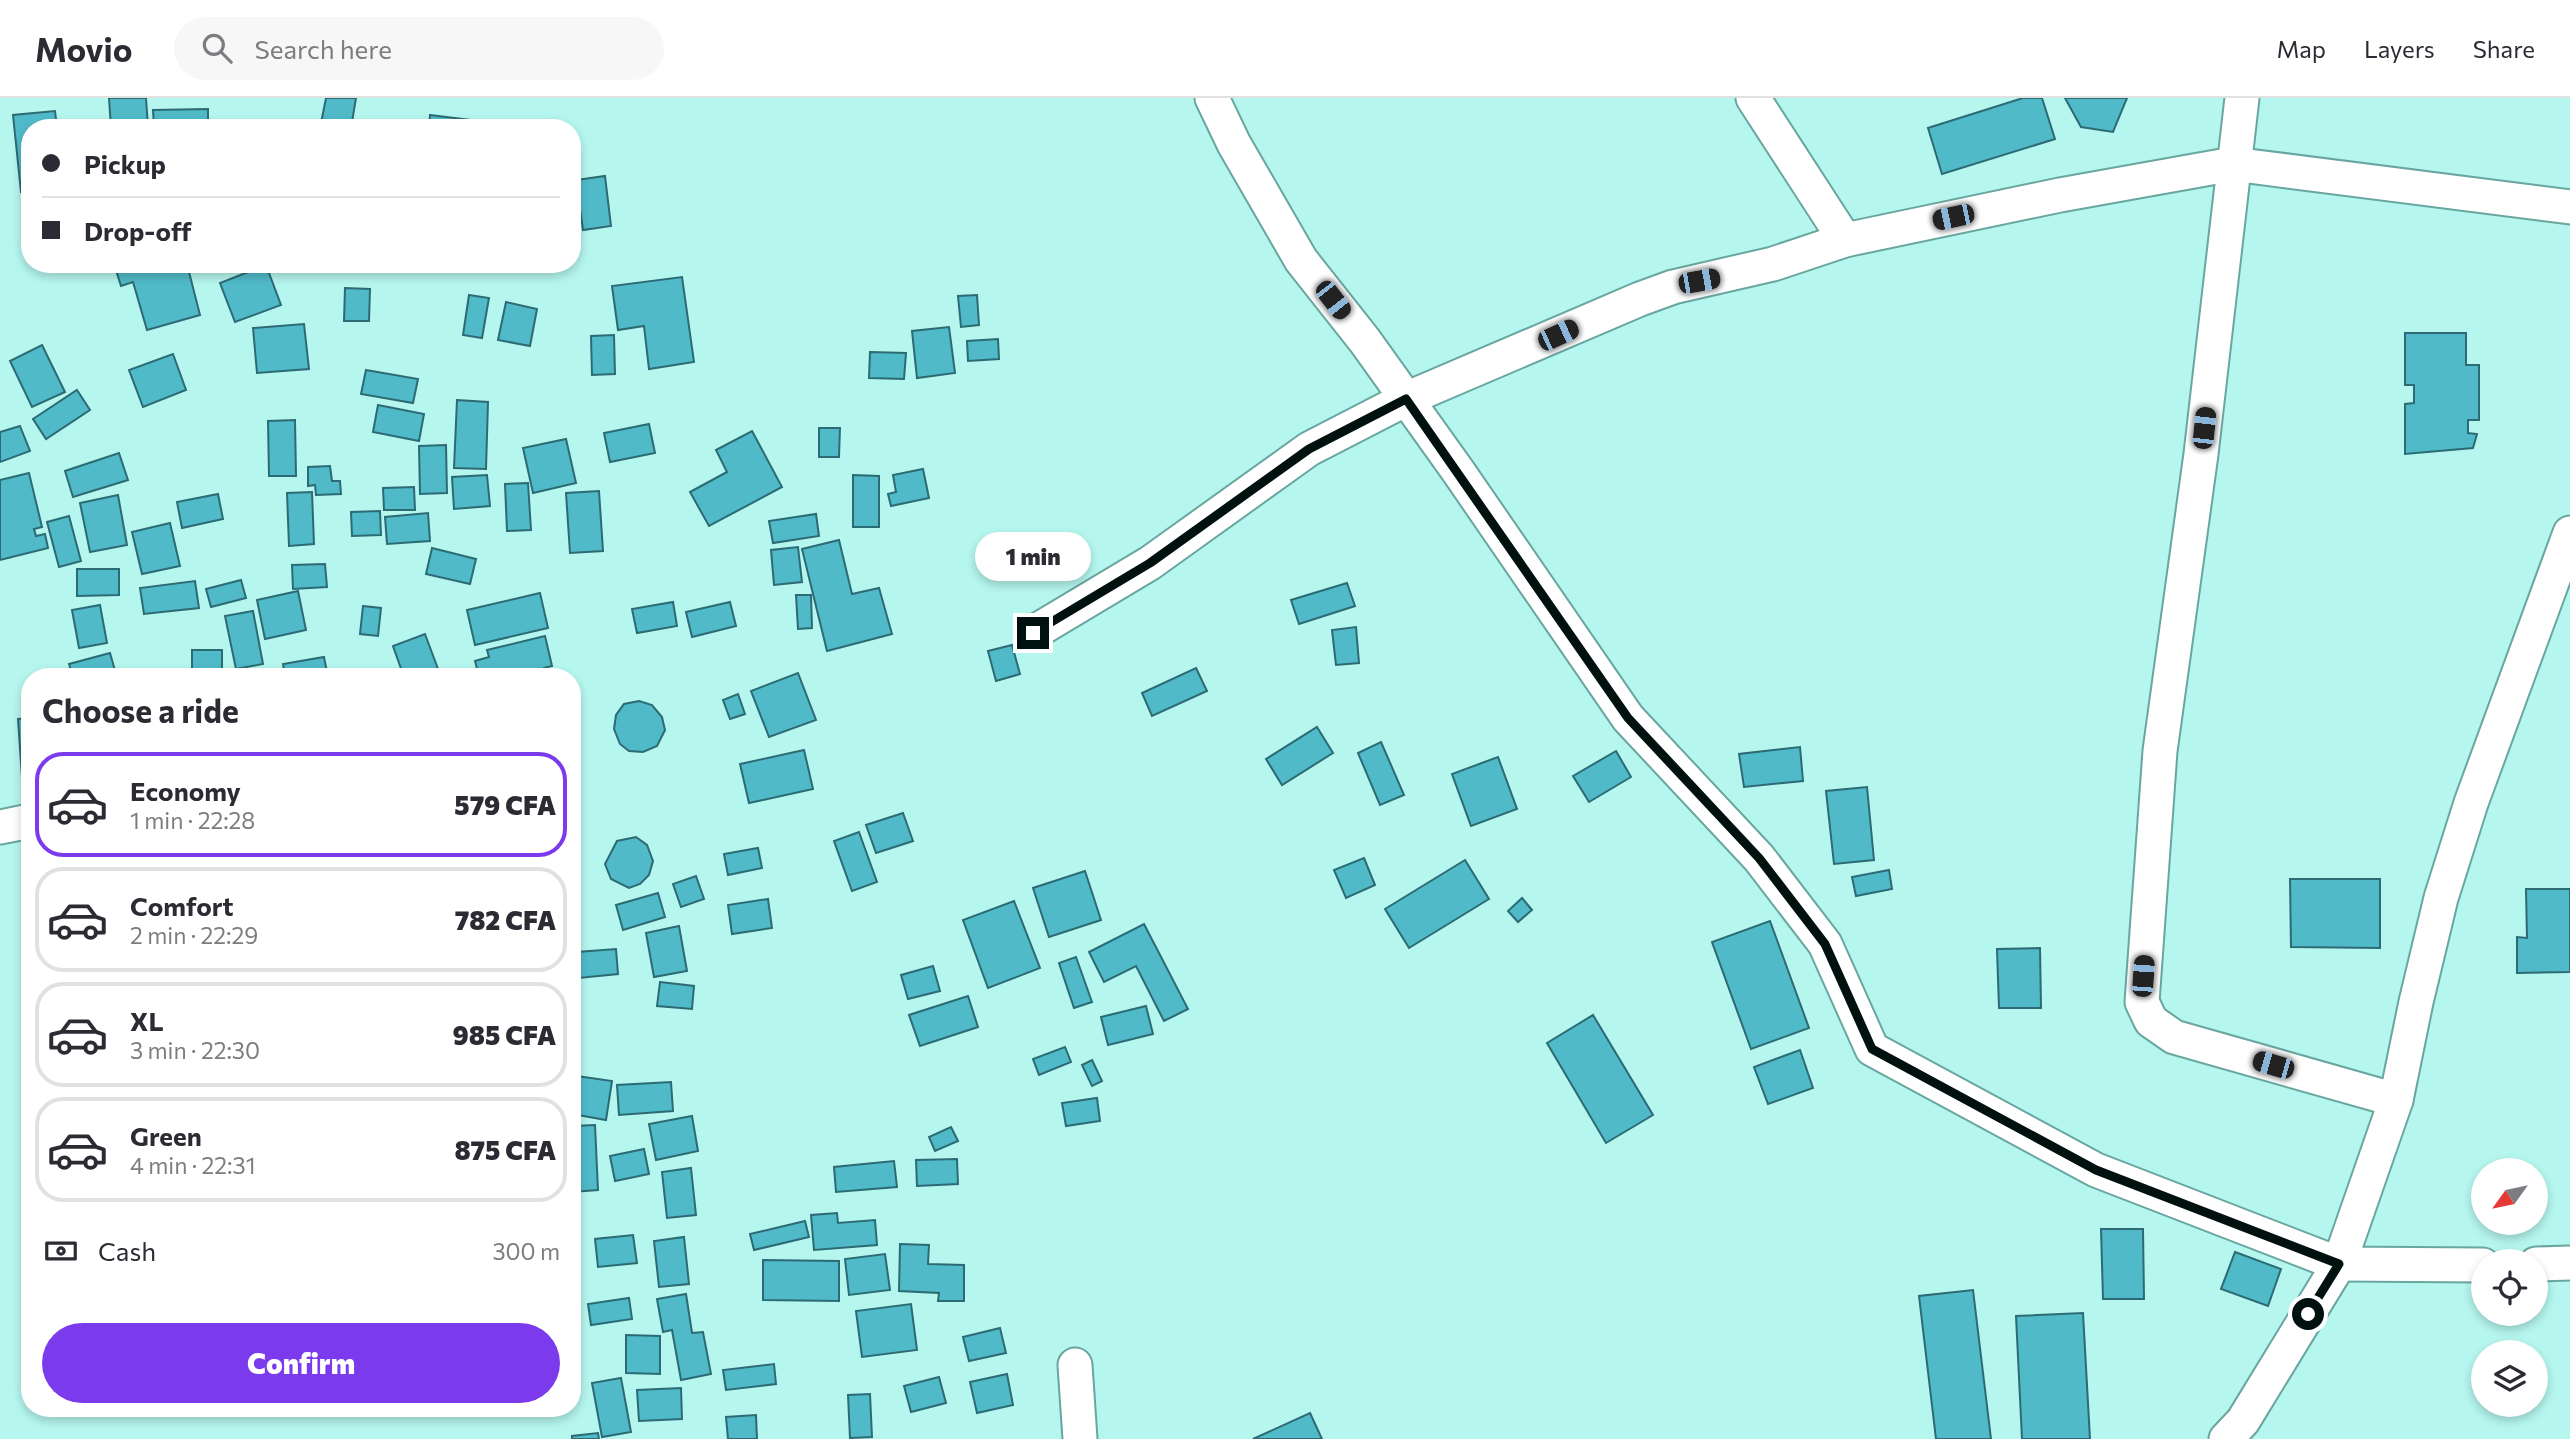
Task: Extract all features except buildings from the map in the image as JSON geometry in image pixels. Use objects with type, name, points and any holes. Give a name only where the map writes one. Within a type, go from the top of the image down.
[{"type":"street","points":[[1212,98],[1234,144],[1301,260],[1365,341],[1628,718],[1759,858],[1825,944],[1872,1049],[2096,1170],[2339,1264],[2471,1265]]},
{"type":"street","points":[[1753,98],[1845,240]]},
{"type":"street","points":[[2242,98],[2201,454],[2160,751],[2141,1002],[2151,1021],[2174,1037],[2396,1100]]},
{"type":"street","points":[[1033,633],[1150,563],[1309,449],[1406,399],[1673,287],[1773,264],[1845,240],[2060,195],[2233,163],[2570,207]]},
{"type":"street","points":[[2226,1439],[2243,1421],[2339,1264],[2396,1100],[2441,898],[2472,803],[2570,533]]},
{"type":"street","points":[[0,827],[21,823]]},
{"type":"street","points":[[2548,1264],[2570,1263]]},
{"type":"street","points":[[1075,1365],[1080,1439]]},
{"type":"route","points":[[1033,633],[1150,563],[1309,449],[1406,399],[1628,718],[1759,858],[1825,944],[1872,1049],[2096,1170],[2339,1264],[2308,1314]]}]
